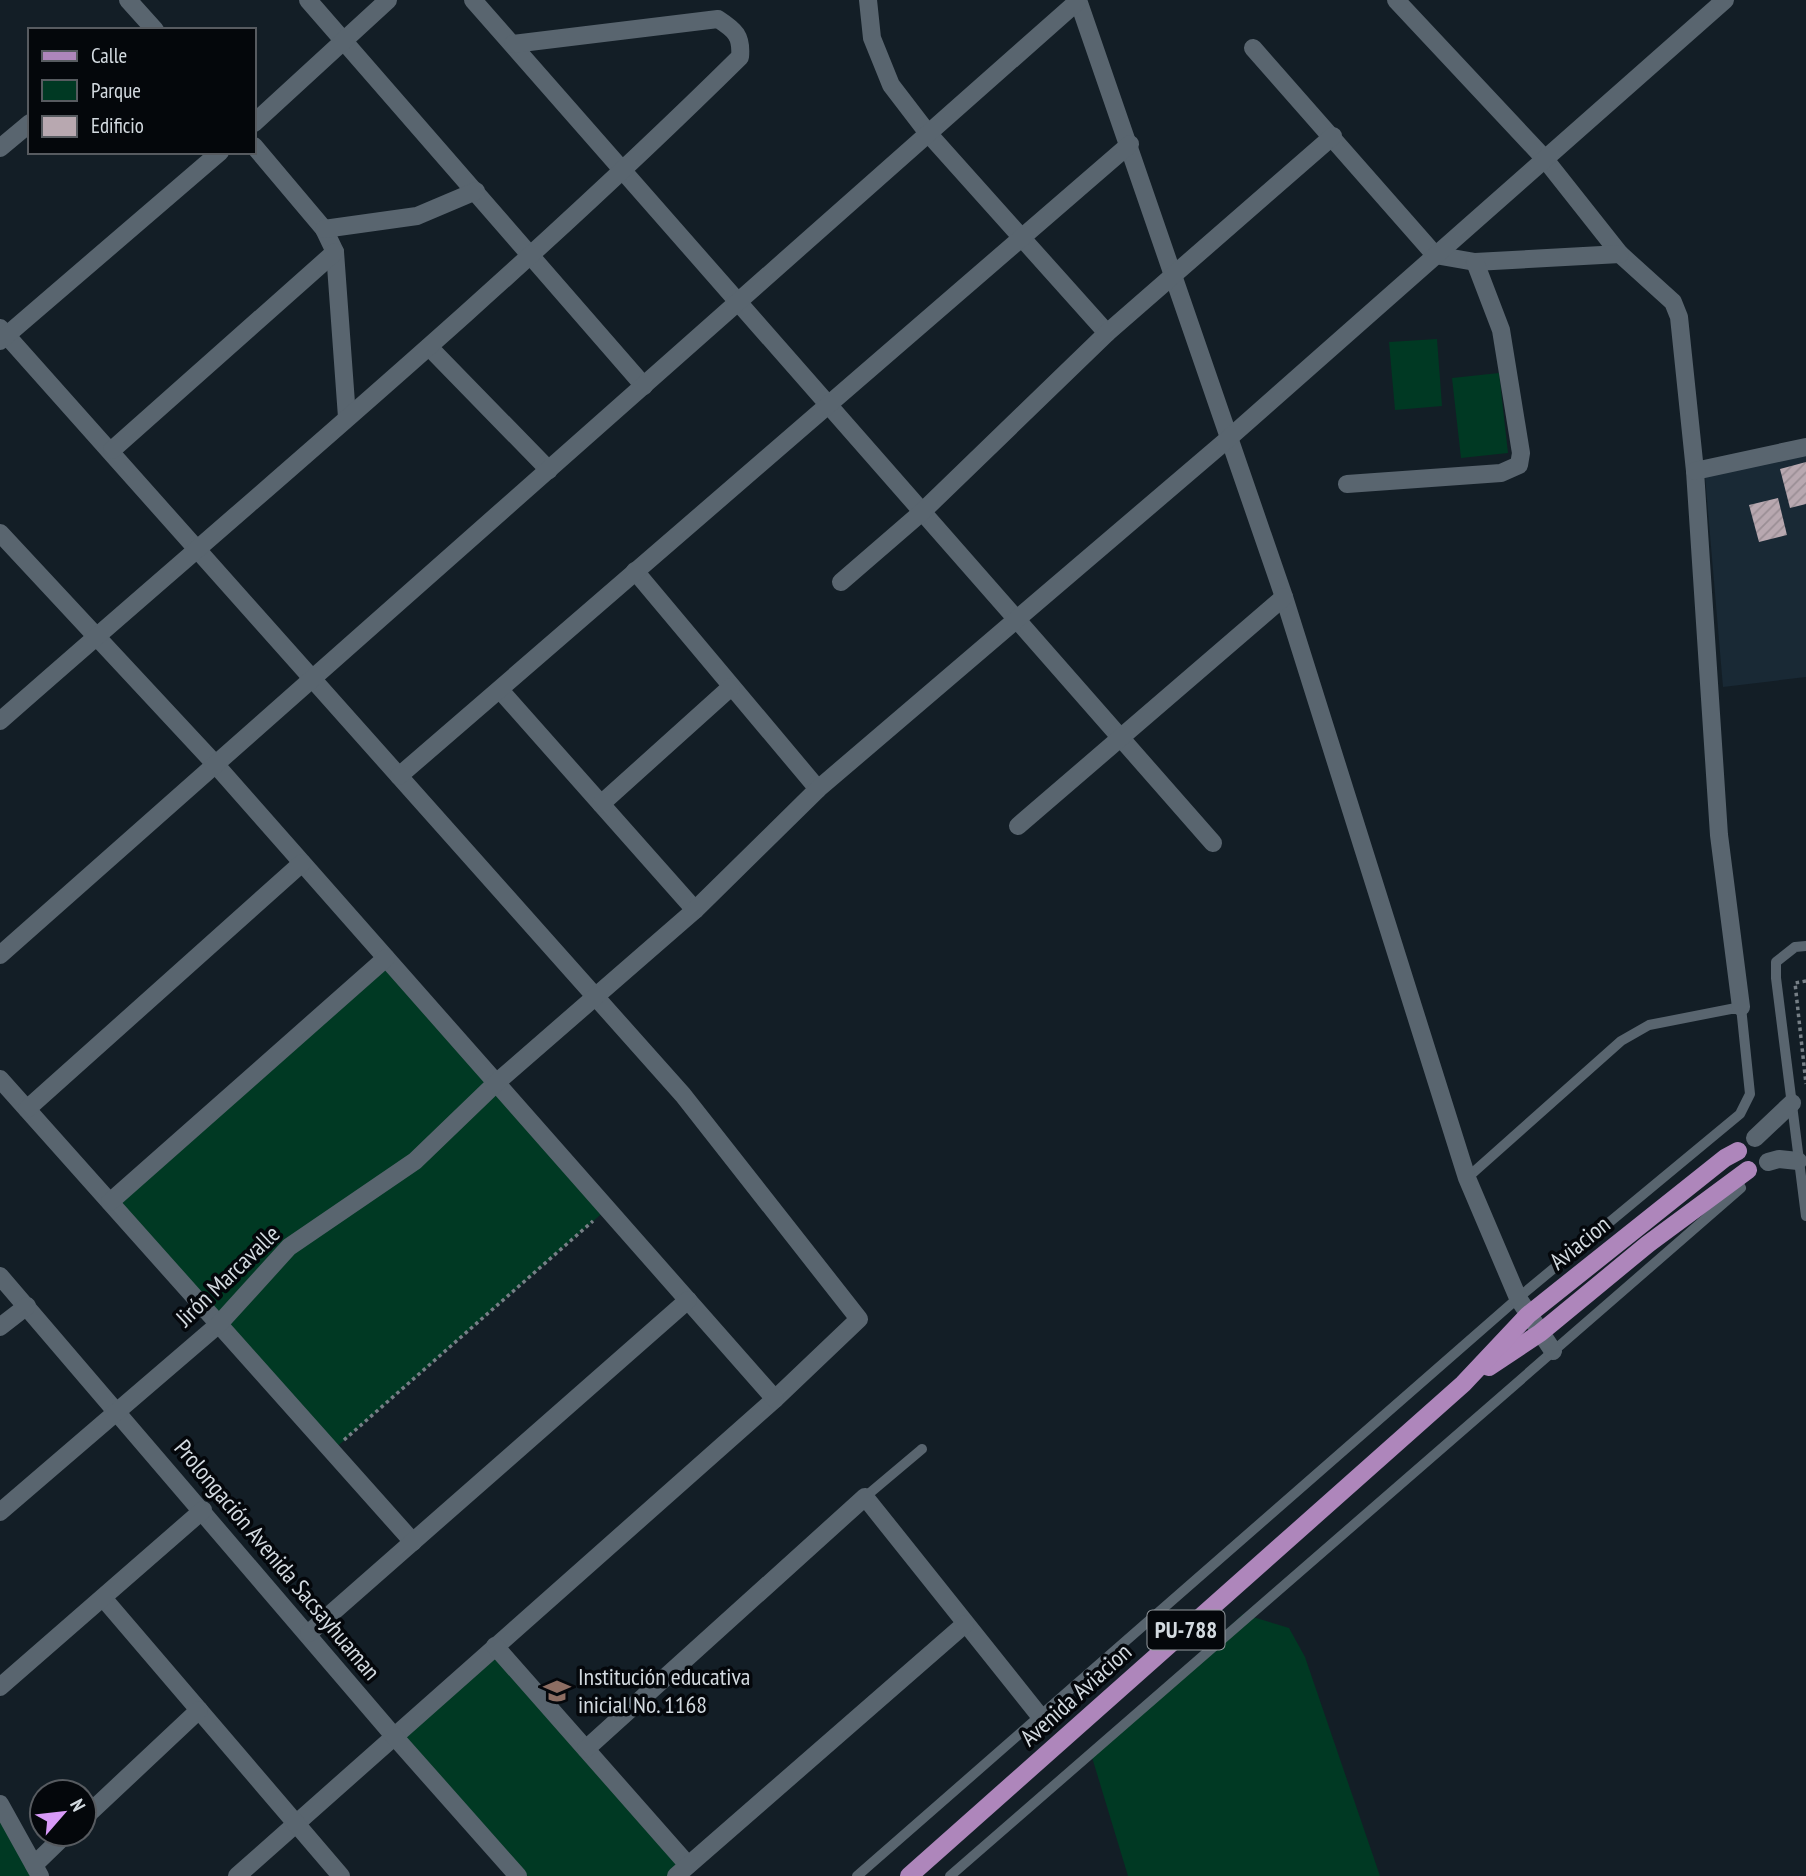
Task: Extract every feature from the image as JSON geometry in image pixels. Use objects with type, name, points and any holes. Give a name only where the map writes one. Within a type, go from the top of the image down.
[{"type":"main road","name":"Aviacion","points":[[1463,1384],[1528,1315],[1732,1155]]},
{"type":"main road","points":[[1463,1384],[1540,1333],[1741,1173]]},
{"type":"main road","name":"Avenida Aviacion","points":[[909,1876],[1463,1384]]},
{"type":"street","points":[[128,0],[147,27]]},
{"type":"street","points":[[308,0],[644,386]]},
{"type":"street","points":[[256,121],[342,39],[388,0]]},
{"type":"street","points":[[473,0],[1123,737],[1213,843]]},
{"type":"street","points":[[868,0],[872,38],[891,85],[927,132],[1107,333]]},
{"type":"street","points":[[0,955],[1078,0],[1175,274],[1284,597],[1467,1178],[1518,1298],[1553,1352]]},
{"type":"street","points":[[1396,0],[1544,158],[1620,254],[1666,295],[1679,317],[1695,471],[1719,835],[1741,1007]]},
{"type":"street","name":"Jirón Marcavalle","points":[[0,1512],[219,1324],[289,1247],[415,1161],[496,1083],[695,910],[818,789],[1018,621],[1229,438],[1725,0]]},
{"type":"street","points":[[0,721],[429,347],[625,171],[740,58],[741,41],[734,30],[718,19],[513,44]]},
{"type":"street","points":[[1253,48],[1435,254],[1475,262],[1620,254]]},
{"type":"street","points":[[0,149],[28,125]]},
{"type":"street","points":[[841,582],[922,512],[1107,333],[1333,136]]},
{"type":"street","points":[[399,776],[1130,144]]},
{"type":"street","points":[[256,148],[324,229],[335,252],[347,417]]},
{"type":"street","points":[[218,154],[2,335],[111,450],[683,1095],[859,1319],[775,1399],[237,1876]]},
{"type":"street","points":[[324,229],[417,216],[476,191]]},
{"type":"street","points":[[111,450],[335,252]]},
{"type":"street","points":[[1347,484],[1501,473],[1519,464],[1521,453],[1501,330],[1475,262]]},
{"type":"street","points":[[429,347],[549,470]]},
{"type":"street","points":[[1695,471],[1806,447]]},
{"type":"street","points":[[0,533],[216,765],[775,1399]]},
{"type":"street","points":[[635,570],[818,789]]},
{"type":"street","points":[[1018,826],[1284,597]]},
{"type":"street","points":[[601,804],[731,687]]},
{"type":"street","points":[[500,690],[695,910]]},
{"type":"street","points":[[27,1109],[302,863]]},
{"type":"street","points":[[110,1202],[386,958]]},
{"type":"street","points":[[0,1079],[413,1542]]},
{"type":"street","points":[[1755,1138],[1792,1103]]},
{"type":"street","points":[[1732,1155],[1741,1173]]},
{"type":"street","points":[[1768,1163],[1779,1159],[1798,1161]]},
{"type":"street","name":"Prolongación Avenida Sacsayhuaman","points":[[0,1276],[309,1633],[393,1735],[518,1876]]},
{"type":"street","points":[[309,1633],[688,1300]]},
{"type":"street","points":[[0,1327],[27,1306]]},
{"type":"street","points":[[586,1749],[865,1497],[1039,1715]]},
{"type":"street","points":[[0,1687],[203,1510]]},
{"type":"street","points":[[104,1599],[341,1876]]},
{"type":"street","points":[[495,1646],[586,1749],[682,1871],[965,1624]]},
{"type":"street","points":[[98,1805],[199,1710]]},
{"type":"street","points":[[0,1804],[37,1870],[55,1848]]},
{"type":"lane","points":[[1806,946],[1795,947],[1776,962],[1778,1010],[1806,1216]]},
{"type":"lane","points":[[857,1876],[1518,1298],[1740,1114],[1750,1094],[1741,1007],[1649,1025],[1621,1041],[1467,1178]]},
{"type":"lane","points":[[950,1876],[1741,1188],[1741,1173]]},
{"type":"lane","points":[[865,1497],[922,1449]]},
{"type":"path","points":[[1806,981],[1795,983],[1804,1038],[1806,1084]]},
{"type":"path","points":[[332,1451],[607,1209]]},
{"type":"shaded area","points":[[1806,453],[1806,677],[1723,687],[1705,476]]},
{"type":"green space","points":[[1437,339],[1442,406],[1395,410],[1389,342]]},
{"type":"green space","points":[[1499,373],[1508,453],[1461,458],[1452,378]]},
{"type":"green space","points":[[386,958],[607,1209],[332,1451],[110,1202]]},
{"type":"green space","points":[[1243,1614],[1289,1628],[1305,1657],[1380,1876],[1128,1876],[1091,1754]]},
{"type":"green space","points":[[495,1646],[688,1865],[676,1876],[518,1876],[393,1735]]},
{"type":"green space","points":[[0,1815],[33,1876],[0,1876]]},
{"type":"building","points":[[1806,462],[1806,504],[1790,508],[1780,469]]},
{"type":"building","points":[[1778,498],[1787,535],[1759,542],[1749,505]]},
{"type":"place","name":"Institución educativa inicial No. 1168","points":[[557,1691]]}]
